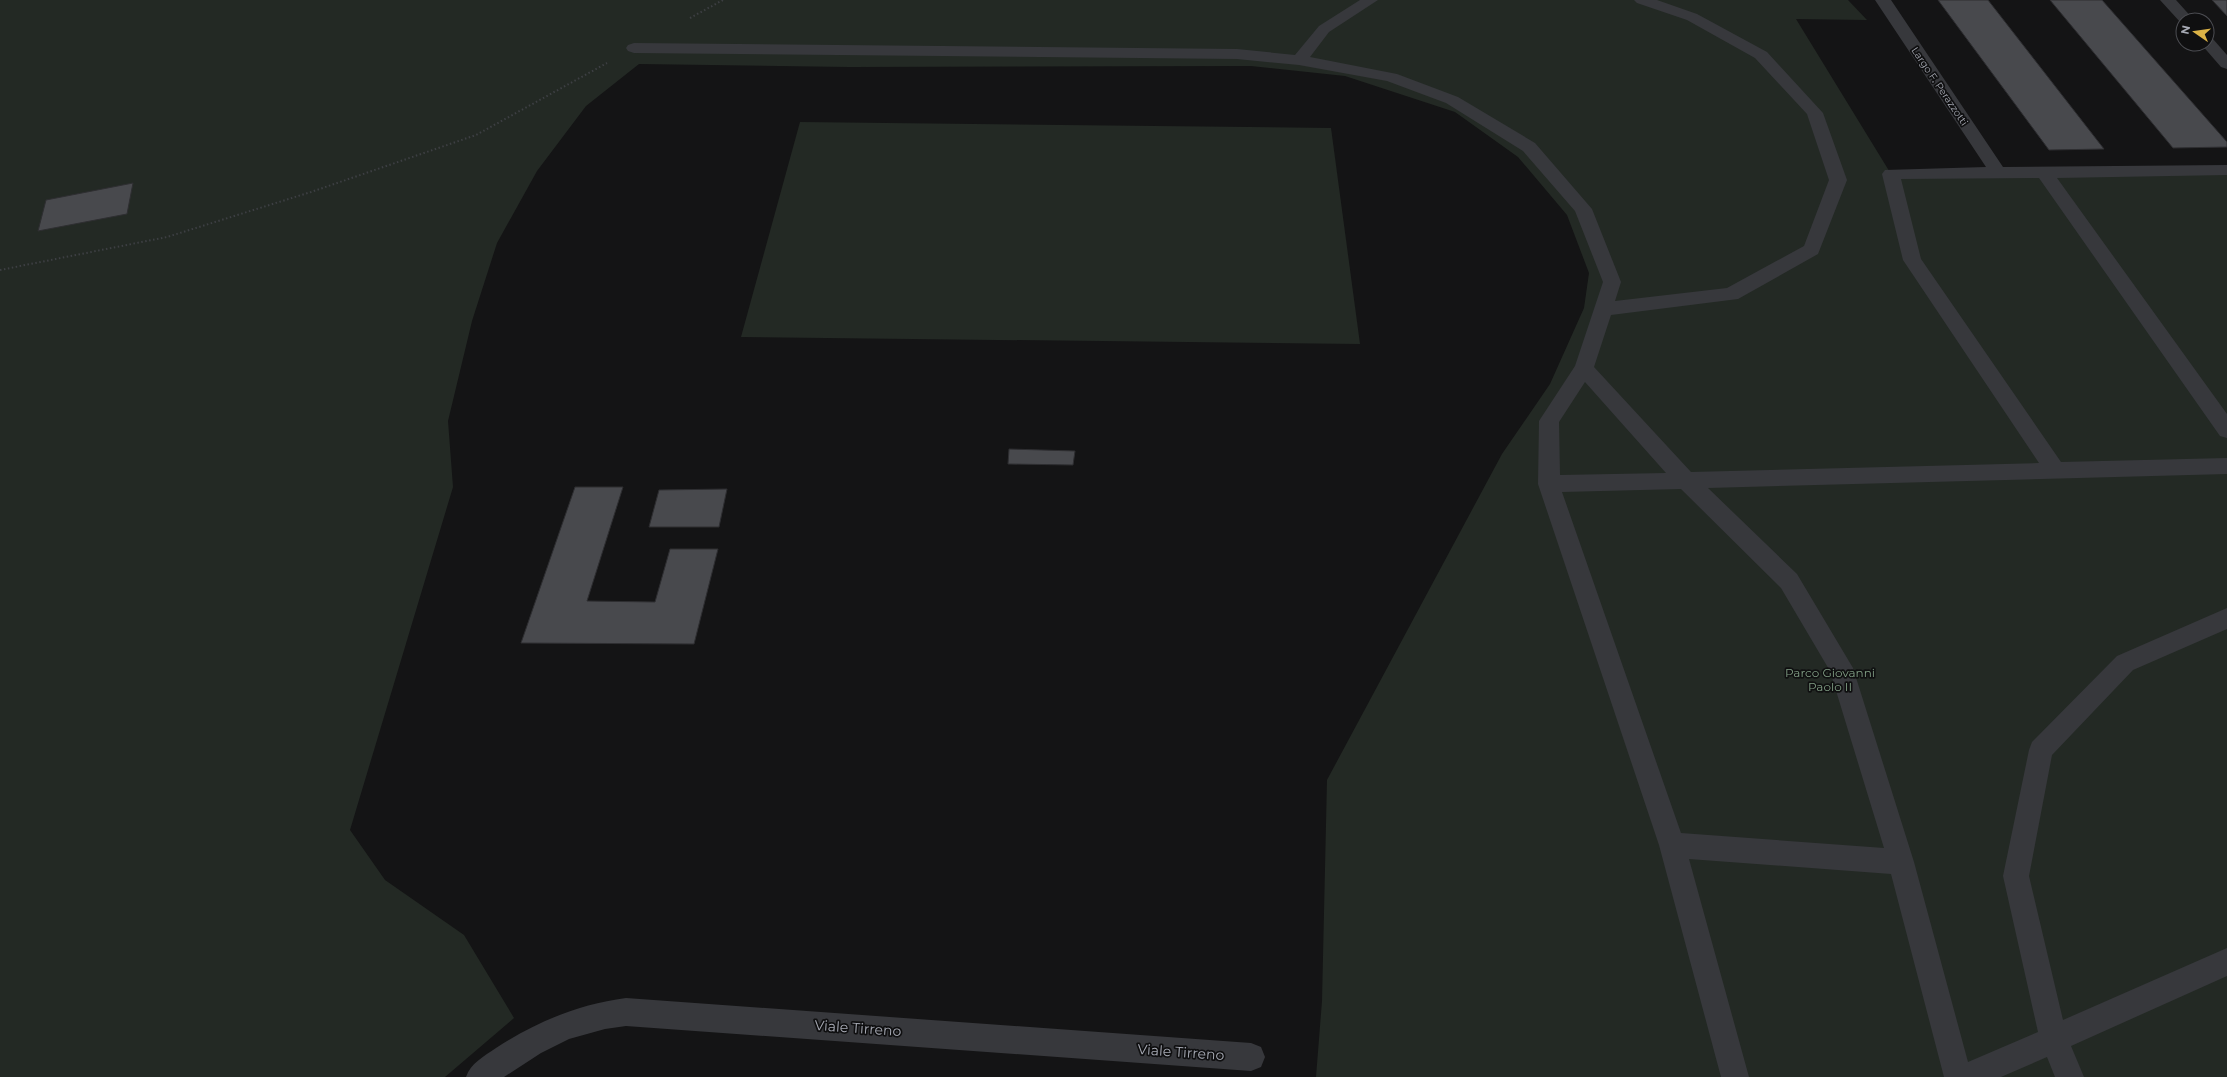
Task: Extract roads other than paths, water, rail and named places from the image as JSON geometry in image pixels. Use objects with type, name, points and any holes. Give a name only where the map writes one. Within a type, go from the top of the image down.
[{"type":"street","points":[[1299,60],[1324,29],[1370,0]]},
{"type":"street","points":[[1603,309],[1731,294],[1812,250],[1838,180],[1814,113],[1761,55],[1692,17],[1642,0]]},
{"type":"street","name":"Largo F. Perazzotti","points":[[1883,0],[1998,173]]},
{"type":"street","points":[[2168,0],[2179,12]]},
{"type":"street","points":[[634,48],[1237,54],[1299,60],[1391,77],[1452,100],[1529,146],[1584,209],[1612,282],[1584,368],[1549,421],[1549,484],[1672,845],[1735,1077]]},
{"type":"street","points":[[2215,51],[2227,64]]},
{"type":"street","points":[[2054,469],[1912,260],[1891,174],[2227,170]]},
{"type":"street","points":[[2044,172],[2227,430]]},
{"type":"street","points":[[1584,368],[1685,479],[1789,581],[1841,668],[1901,862],[1958,1077]]},
{"type":"street","points":[[1549,484],[2054,469],[2227,466]]},
{"type":"street","points":[[2070,1077],[2053,1037],[2016,876],[2041,750],[2125,663],[2227,618]]},
{"type":"street","points":[[1672,845],[1901,862]]},
{"type":"street","points":[[1968,1077],[2053,1037],[2227,962]]},
{"type":"street","name":"Viale Tirreno","points":[[480,1077],[506,1058],[558,1028],[586,1018],[626,1012],[1251,1057]]},
{"type":"park label","name":"Parco Giovanni Paolo II","points":[[1830,680]]}]
